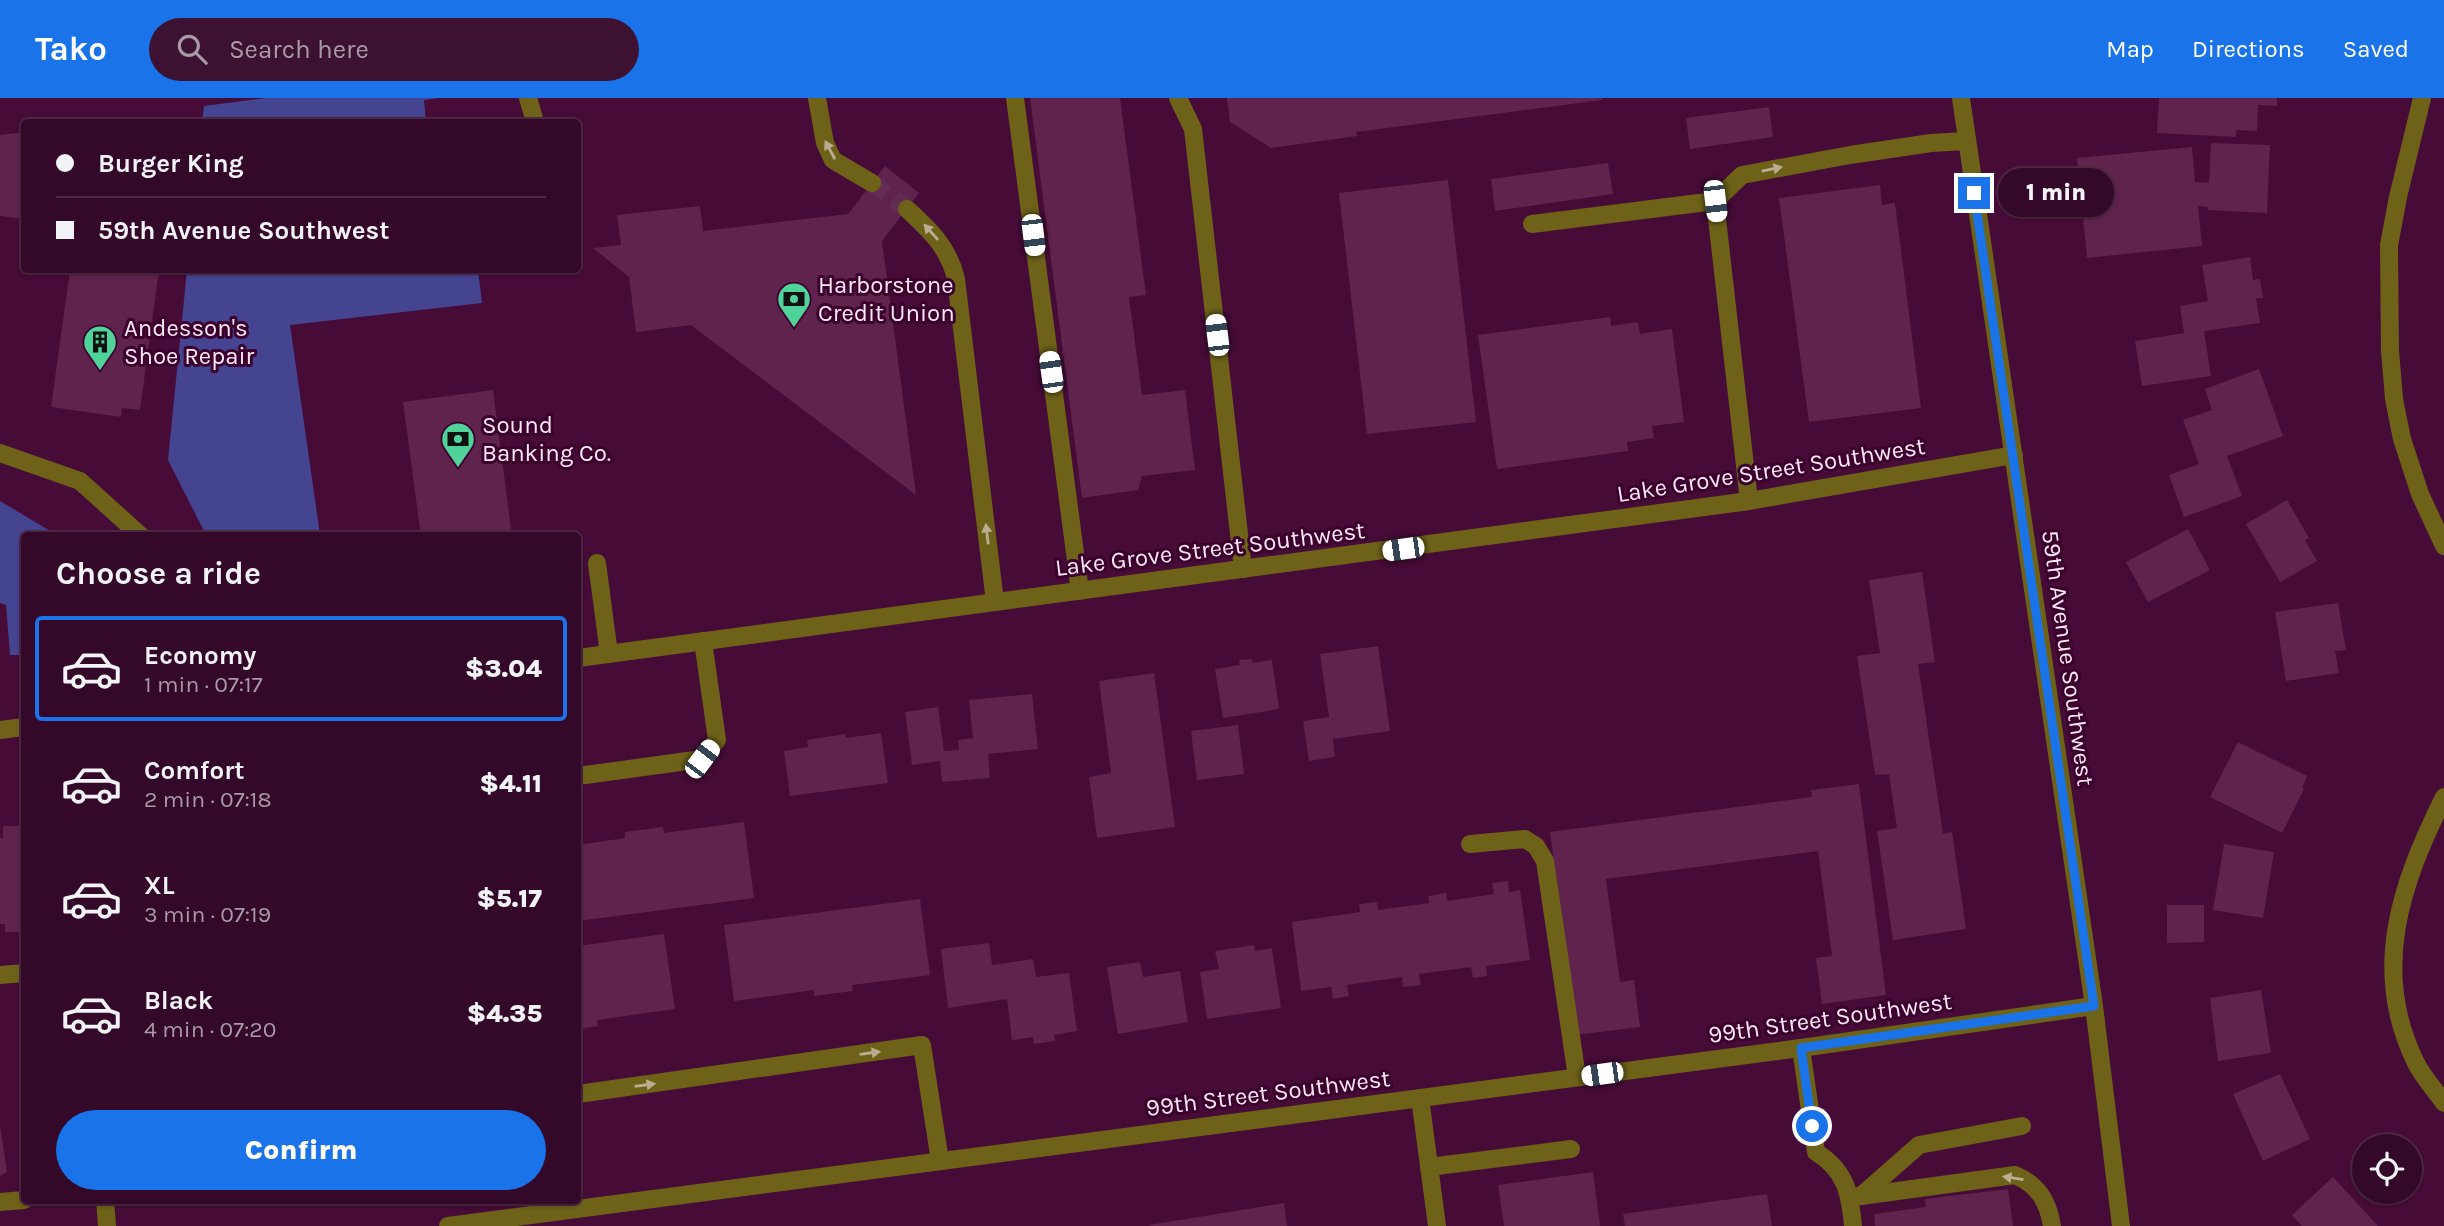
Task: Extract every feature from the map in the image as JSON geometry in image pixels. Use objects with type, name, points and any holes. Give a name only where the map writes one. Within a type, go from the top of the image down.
[{"type":"street","points":[[528,98],[534,119]]},
{"type":"street","points":[[817,98],[825,143],[833,159],[872,183]]},
{"type":"street","points":[[1015,98],[1080,591]]},
{"type":"street","points":[[1178,98],[1193,129],[1243,569]]},
{"type":"street","name":"59th Avenue Southwest","points":[[1961,98],[2094,1006],[2120,1226]]},
{"type":"street","points":[[2422,98],[2389,246],[2390,351],[2394,399],[2402,439],[2420,494],[2444,546]]},
{"type":"street","points":[[1532,224],[1715,201],[1742,175],[1864,152],[1931,142],[1966,141]]},
{"type":"street","points":[[1715,201],[1749,501]]},
{"type":"street","points":[[907,209],[934,233],[951,259],[956,279],[995,602]]},
{"type":"street","points":[[0,453],[80,481],[137,532]]},
{"type":"street","name":"Lake Grove Street Southwest","points":[[581,659],[1749,501],[2014,455]]},
{"type":"street","points":[[597,564],[609,654]]},
{"type":"street","points":[[581,776],[702,759],[717,740],[703,641]]},
{"type":"street","points":[[0,730],[21,727]]},
{"type":"street","points":[[2444,797],[2419,846],[2403,894],[2394,937],[2393,987],[2400,1026],[2417,1066],[2444,1103]]},
{"type":"street","points":[[1470,844],[1525,839],[1536,846],[1545,860],[1577,1077]]},
{"type":"street","points":[[0,975],[21,973]]},
{"type":"street","name":"99th Street Southwest","points":[[581,1202],[940,1161],[1801,1048],[2094,1006]]},
{"type":"street","points":[[581,1094],[922,1045],[940,1161]]},
{"type":"street","points":[[1801,1048],[1816,1153],[1834,1163],[1855,1196],[1853,1226]]},
{"type":"street","points":[[1420,1098],[1437,1226]]},
{"type":"street","points":[[1855,1196],[1919,1145],[2022,1126]]},
{"type":"street","points":[[1429,1167],[1571,1149]]},
{"type":"street","points":[[1855,1196],[2015,1175],[2027,1180],[2041,1194],[2050,1211],[2052,1226]]},
{"type":"street","points":[[0,1202],[21,1200]]},
{"type":"street","points":[[105,1204],[107,1226]]},
{"type":"street","name":"99th Street Southwest","points":[[448,1226],[525,1208],[560,1204]]},
{"type":"shaded area","points":[[266,98],[439,98],[424,100],[426,119],[202,119],[204,106]]},
{"type":"shaded area","points":[[187,273],[478,273],[482,303],[290,325],[320,532],[204,532],[168,460]]},
{"type":"shaded area","points":[[0,501],[52,532],[21,532],[21,655],[10,655],[6,605],[0,603]]},
{"type":"building","points":[[1030,98],[1120,98],[1146,295],[1129,297],[1142,395],[1185,390],[1195,470],[1142,476],[1138,490],[1082,498]]},
{"type":"building","points":[[1227,98],[1602,100],[1356,132],[1357,136],[1271,148],[1230,122]]},
{"type":"building","points":[[2159,98],[2277,98],[2277,106],[2258,105],[2257,131],[2236,130],[2236,137],[2157,133]]},
{"type":"building","points":[[1769,107],[1773,137],[1690,149],[1686,118]]},
{"type":"building","points":[[21,132],[21,219],[0,216],[0,135]]},
{"type":"building","points":[[2211,143],[2270,145],[2267,213],[2208,210],[2208,207],[2198,206],[2202,246],[2087,258],[2077,158],[2192,147],[2195,182],[2209,183]]},
{"type":"building","points":[[1608,163],[1613,194],[1495,211],[1491,179]]},
{"type":"building","name":"Harborstone Credit Union","points":[[885,166],[919,193],[882,241],[916,495],[691,325],[636,332],[629,277],[593,248],[621,245],[617,215],[700,206],[703,231],[848,214]]},
{"type":"building","points":[[1448,180],[1476,422],[1367,434],[1339,193]]},
{"type":"building","points":[[1880,185],[1882,205],[1895,203],[1921,408],[1809,422],[1779,198]]},
{"type":"building","points":[[2250,257],[2253,280],[2260,279],[2263,298],[2256,298],[2260,323],[2204,331],[2211,376],[2142,386],[2135,341],[2184,333],[2180,306],[2208,301],[2202,265]]},
{"type":"building","points":[[70,273],[159,273],[140,410],[122,408],[121,417],[51,407]]},
{"type":"building","points":[[1610,317],[1611,326],[1638,322],[1640,334],[1672,329],[1684,422],[1652,426],[1654,438],[1627,442],[1628,451],[1497,469],[1478,335]]},
{"type":"building","points":[[2259,369],[2283,436],[2227,456],[2242,496],[2184,517],[2169,475],[2199,464],[2183,420],[2212,410],[2205,389]]},
{"type":"building","name":"Sound Banking Co.","points":[[493,390],[511,532],[420,532],[403,402]]},
{"type":"building","points":[[2287,500],[2309,538],[2305,540],[2317,561],[2280,582],[2246,524]]},
{"type":"building","points":[[2188,529],[2210,570],[2148,602],[2126,562]]},
{"type":"building","points":[[1922,572],[1935,662],[1918,664],[1943,834],[1952,832],[1966,929],[1893,940],[1877,831],[1897,828],[1889,774],[1875,775],[1857,656],[1880,653],[1869,580]]},
{"type":"building","points":[[2338,603],[2346,650],[2335,651],[2339,673],[2286,681],[2275,612]]},
{"type":"building","points":[[1378,646],[1390,731],[1333,739],[1335,757],[1309,761],[1303,721],[1329,717],[1320,654]]},
{"type":"building","points":[[1252,659],[1252,663],[1272,660],[1279,709],[1223,718],[1215,669],[1240,665],[1239,660]]},
{"type":"building","points":[[1154,673],[1175,827],[1097,838],[1089,777],[1111,773],[1099,681]]},
{"type":"building","points":[[1032,694],[1038,749],[988,754],[990,778],[942,782],[940,761],[912,765],[905,712],[938,707],[944,751],[959,750],[958,740],[973,738],[969,700]]},
{"type":"building","points":[[1238,725],[1244,774],[1197,780],[1191,731]]},
{"type":"building","points":[[881,733],[888,783],[790,796],[784,751],[808,747],[807,740],[845,734],[846,738]]},
{"type":"building","points":[[2238,742],[2307,776],[2302,788],[2304,789],[2282,833],[2210,797]]},
{"type":"building","points":[[1859,784],[1886,995],[1822,1004],[1816,958],[1832,956],[1818,851],[1606,879],[1620,982],[1634,980],[1640,1027],[1576,1035],[1550,832],[1812,797],[1811,790]]},
{"type":"building","points":[[744,822],[754,898],[581,921],[581,845],[625,838],[625,832],[663,827],[664,833]]},
{"type":"building","points":[[3,826],[21,826],[21,932],[5,932],[5,924],[0,924],[0,838],[3,838]]},
{"type":"building","points":[[2224,844],[2274,852],[2263,918],[2213,910]]},
{"type":"building","points":[[1508,881],[1509,892],[1520,890],[1530,960],[1486,966],[1487,976],[1473,978],[1471,967],[1419,974],[1421,985],[1403,987],[1402,977],[1347,985],[1349,996],[1333,999],[1331,987],[1301,991],[1292,922],[1360,912],[1359,904],[1377,902],[1378,910],[1429,903],[1428,896],[1446,893],[1447,901],[1494,894],[1492,883]]},
{"type":"building","points":[[920,899],[930,975],[852,985],[853,991],[814,996],[814,990],[734,1001],[724,925]]},
{"type":"building","points":[[2167,905],[2204,905],[2204,942],[2167,943]]},
{"type":"building","points":[[664,934],[675,1009],[597,1020],[598,1026],[581,1029],[581,946]]},
{"type":"building","points":[[989,943],[992,965],[1033,959],[1036,977],[1069,973],[1077,1031],[1054,1035],[1055,1041],[1034,1044],[1033,1037],[1012,1040],[1007,999],[948,1008],[941,949]]},
{"type":"building","points":[[1254,945],[1255,951],[1272,948],[1281,1008],[1207,1019],[1200,972],[1219,969],[1215,951]]},
{"type":"building","points":[[1140,962],[1143,977],[1180,971],[1188,1022],[1118,1034],[1107,967]]},
{"type":"building","points":[[2261,990],[2271,1053],[2218,1061],[2210,998]]},
{"type":"building","points":[[2280,1074],[2310,1139],[2263,1161],[2233,1094]]},
{"type":"building","points":[[0,1125],[7,1172],[0,1176]]},
{"type":"building","points":[[1593,1172],[1600,1226],[1504,1226],[1498,1185]]},
{"type":"building","points":[[2333,1177],[2352,1198],[2352,1204],[2358,1204],[2378,1226],[2302,1226],[2292,1215]]},
{"type":"building","points":[[2008,1189],[2013,1226],[1875,1226],[1874,1214],[1926,1207],[1925,1199]]},
{"type":"building","points":[[1767,1194],[1772,1226],[1625,1226],[1623,1214]]},
{"type":"building","points":[[1284,1203],[1287,1226],[1149,1225]]},
{"type":"tunnel","points":[[872,183],[907,209]]},
{"type":"place","name":"Harborstone Credit Union","points":[[794,329]]},
{"type":"place","name":"Andesson's Shoe Repair","points":[[100,372]]},
{"type":"place","name":"Sound Banking Co.","points":[[458,469]]},
{"type":"route","points":[[1812,1126],[1801,1048],[2094,1006],[1974,193]]}]
